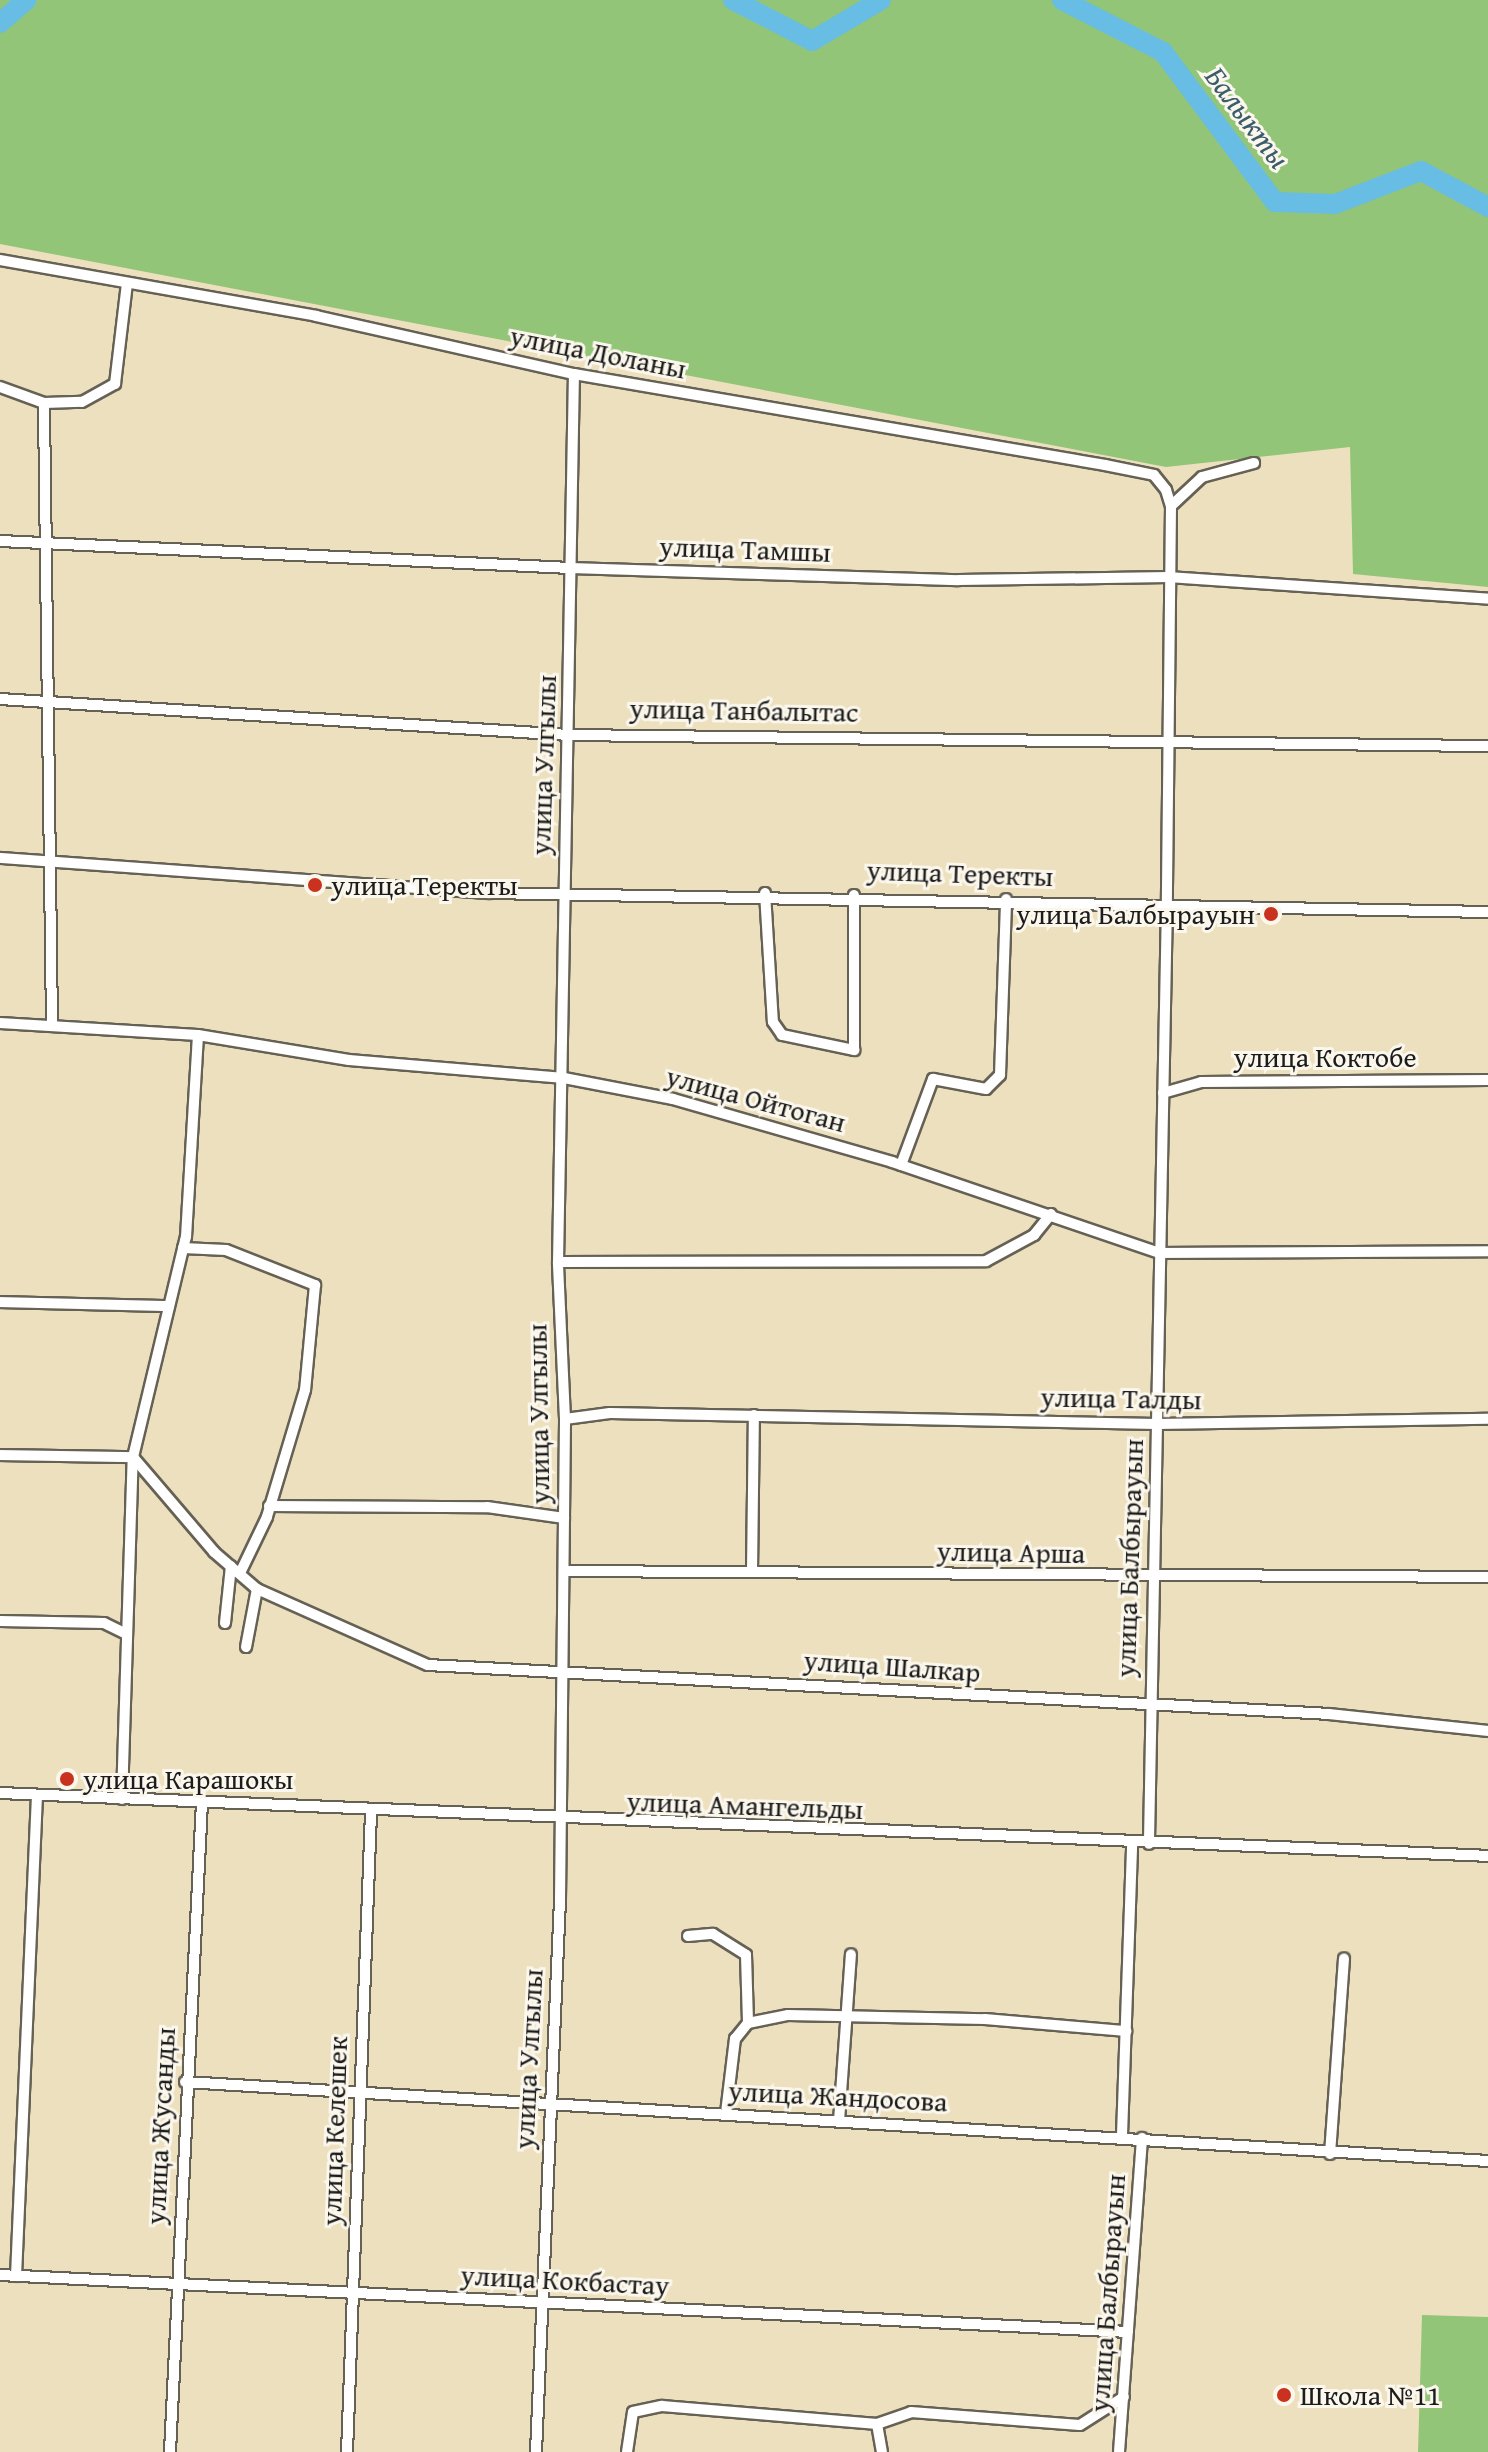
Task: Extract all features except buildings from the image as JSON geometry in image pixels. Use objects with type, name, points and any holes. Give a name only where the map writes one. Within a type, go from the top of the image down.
[{"type":"street","name":"улица Доланы","points":[[0,260],[574,374],[1154,475],[1171,506]]},
{"type":"street","points":[[0,387],[44,403],[82,402],[115,384],[127,284]]},
{"type":"street","name":"улица Улгылы","points":[[536,2452],[537,2303],[551,2102],[564,1571],[565,1419],[558,1262],[564,1078],[563,890],[569,735],[574,374]]},
{"type":"street","points":[[44,403],[52,704],[52,1026]]},
{"type":"street","points":[[1171,506],[1202,477],[1254,463]]},
{"type":"street","name":"улица Балбырауын","points":[[1149,1844],[1148,1706],[1167,903],[1171,506]]},
{"type":"street","name":"улица Тамшы","points":[[0,541],[570,568],[959,580],[1169,577],[1488,599]]},
{"type":"street","name":"улица Танбалытас","points":[[0,699],[569,735],[1169,745],[1488,746]]},
{"type":"street","name":"улица Теректы","points":[[0,858],[489,893],[563,890],[765,893],[1488,912]]},
{"type":"street","points":[[765,893],[773,1022],[782,1035],[854,1050],[854,895]]},
{"type":"street","points":[[901,1165],[933,1079],[986,1089],[1000,1075],[1006,899]]},
{"type":"street","points":[[0,1036],[2,1023]]},
{"type":"street","name":"улица Ойтоган","points":[[2,1023],[198,1035],[349,1060],[564,1078],[673,1099],[901,1165],[1160,1253],[1488,1251]]},
{"type":"street","points":[[122,1799],[133,1457],[183,1248],[198,1035]]},
{"type":"street","name":"улица Коктобе","points":[[1163,1093],[1201,1082],[1488,1080]]},
{"type":"street","points":[[558,1262],[986,1261],[1034,1235],[1051,1214]]},
{"type":"street","points":[[183,1248],[226,1250],[315,1285],[305,1390],[269,1506],[235,1570],[225,1623]]},
{"type":"street","points":[[0,1302],[169,1306]]},
{"type":"street","points":[[752,1572],[754,1415]]},
{"type":"street","name":"улица Талды","points":[[565,1419],[754,1415],[1157,1424],[1488,1419]]},
{"type":"street","points":[[0,1455],[133,1457]]},
{"type":"street","name":"улица Шалкар","points":[[133,1457],[235,1570],[257,1589],[302,1612],[428,1665],[560,1677],[753,1681],[1488,1731]]},
{"type":"street","points":[[269,1506],[487,1507],[564,1518]]},
{"type":"street","name":"улица Арша","points":[[564,1571],[678,1570],[1151,1579],[1488,1577]]},
{"type":"street","points":[[246,1647],[257,1589]]},
{"type":"street","points":[[0,1621],[104,1623],[127,1634]]},
{"type":"street","name":"улица Амангельды","points":[[0,1793],[558,1821],[1488,1856]]},
{"type":"street","points":[[16,2276],[37,1795]]},
{"type":"street","name":"улица Жусанды","points":[[170,2452],[185,2082],[202,1803]]},
{"type":"street","name":"улица Келешек","points":[[347,2452],[371,1812]]},
{"type":"street","name":"улица Балбырауын","points":[[1122,2135],[1132,1845]]},
{"type":"street","points":[[688,1936],[713,1934],[746,1955],[748,2023],[735,2039],[726,2113]]},
{"type":"street","points":[[839,2121],[844,2017],[851,1954]]},
{"type":"street","points":[[1330,2154],[1344,1959]]},
{"type":"street","points":[[748,2023],[844,2017],[1126,2031]]},
{"type":"street","name":"улица Жандосова","points":[[185,2082],[1122,2135],[1330,2154],[1488,2161]]},
{"type":"street","name":"улица Балбырауын","points":[[1119,2452],[1142,2138]]},
{"type":"street","name":"улица Кокбастау","points":[[0,2275],[352,2296],[1128,2332]]},
{"type":"street","points":[[627,2452],[628,2421],[644,2407],[877,2424],[911,2412],[1080,2425],[1124,2397]]},
{"type":"street","points":[[877,2424],[882,2452]]},
{"type":"green space","points":[[0,0],[1488,0],[1488,587],[1353,574],[1350,447],[1166,467],[0,244]]},
{"type":"green space","points":[[1422,2315],[1488,2317],[1488,2452],[1418,2452]]},
{"type":"waterway","name":"Балыкты","points":[[0,23],[26,0]]},
{"type":"waterway","name":"Балыкты","points":[[733,0],[812,41],[881,0]]},
{"type":"waterway","name":"Балыкты","points":[[1062,0],[1163,52],[1275,202],[1335,204],[1421,171],[1488,207]]},
{"type":"place","name":"улица Теректы","points":[[315,885]]},
{"type":"place","name":"улица Балбырауын","points":[[1271,914]]},
{"type":"place","name":"улица Карашокы","points":[[67,1779]]},
{"type":"place","name":"Школа №11","points":[[1284,2395]]}]
